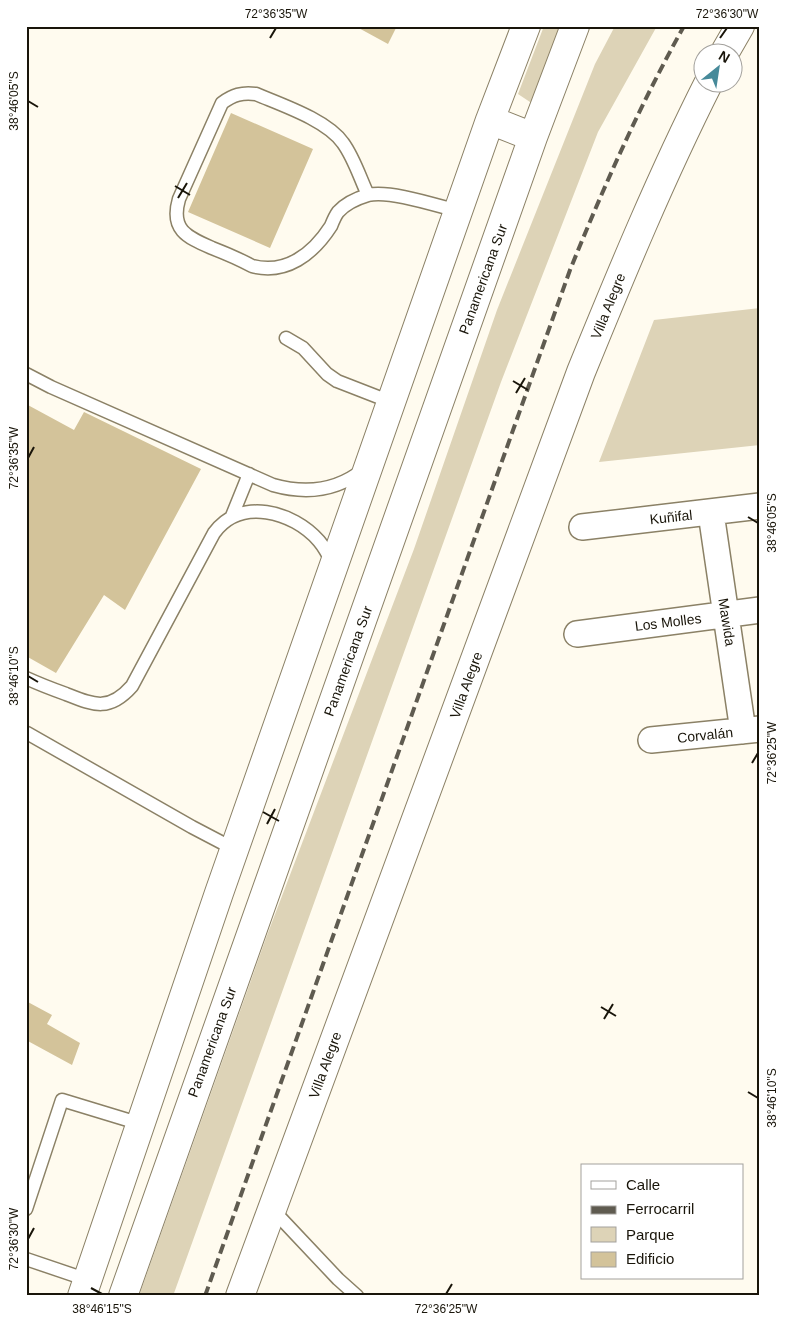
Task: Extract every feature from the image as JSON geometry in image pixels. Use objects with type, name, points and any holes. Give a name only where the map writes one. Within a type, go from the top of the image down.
[{"type":"main road","points":[[85,1288],[234,849],[490,120],[526,26]]},
{"type":"main road","name":"Panamericana Sur","points":[[123,1296],[575,26]]},
{"type":"main road","points":[[731,42],[740,26]]},
{"type":"main road","name":"Villa Alegre","points":[[240,1296],[581,372],[663,176],[704,92]]},
{"type":"main road","points":[[490,120],[534,137]]},
{"type":"street","name":"Kuñifal","points":[[582,527],[760,506]]},
{"type":"street","name":"Mawida","points":[[711,513],[726,614],[752,730]]},
{"type":"street","name":"Los Molles","points":[[577,634],[760,610]]},
{"type":"street","name":"Corvalán","points":[[651,740],[752,730]]},
{"type":"lane","points":[[368,195],[350,153],[335,133],[307,117],[256,94],[246,93],[236,94],[222,103],[179,199],[176,214],[180,228],[189,238],[252,266],[274,269],[292,264],[310,250],[330,226],[338,212],[348,204],[368,195],[377,194],[399,197],[458,211]]},
{"type":"lane","points":[[286,338],[303,348],[327,374],[337,381],[391,402]]},
{"type":"lane","points":[[26,374],[51,387],[273,485],[287,489],[317,490],[345,481],[369,464]]},
{"type":"lane","points":[[232,516],[249,474]]},
{"type":"lane","points":[[26,678],[91,704],[108,703],[125,694],[135,682],[214,533],[232,516],[251,511],[278,515],[294,521],[308,530],[319,541],[328,553],[334,566]]},
{"type":"lane","points":[[27,734],[234,849]]},
{"type":"lane","points":[[26,1209],[62,1100],[141,1124]]},
{"type":"lane","points":[[272,1209],[338,1279],[357,1296]]},
{"type":"lane","points":[[26,1259],[85,1288]]},
{"type":"green space","points":[[544,26],[563,26],[533,104],[518,94]]},
{"type":"green space","points":[[615,26],[657,26],[598,132],[501,382],[173,1296],[139,1296],[266,938],[414,549],[497,310],[595,64]]},
{"type":"green space","points":[[760,308],[760,445],[599,462],[654,320]]},
{"type":"building","points":[[355,26],[397,26],[388,44]]},
{"type":"building","points":[[231,113],[313,149],[270,248],[188,212]]},
{"type":"building","points":[[26,404],[74,430],[84,412],[201,469],[125,610],[104,595],[56,673],[26,656]]},
{"type":"building","points":[[26,1001],[52,1015],[47,1024],[80,1043],[72,1065],[26,1040]]},
{"type":"railway","points":[[205,1296],[570,270],[623,146],[684,26]]}]
